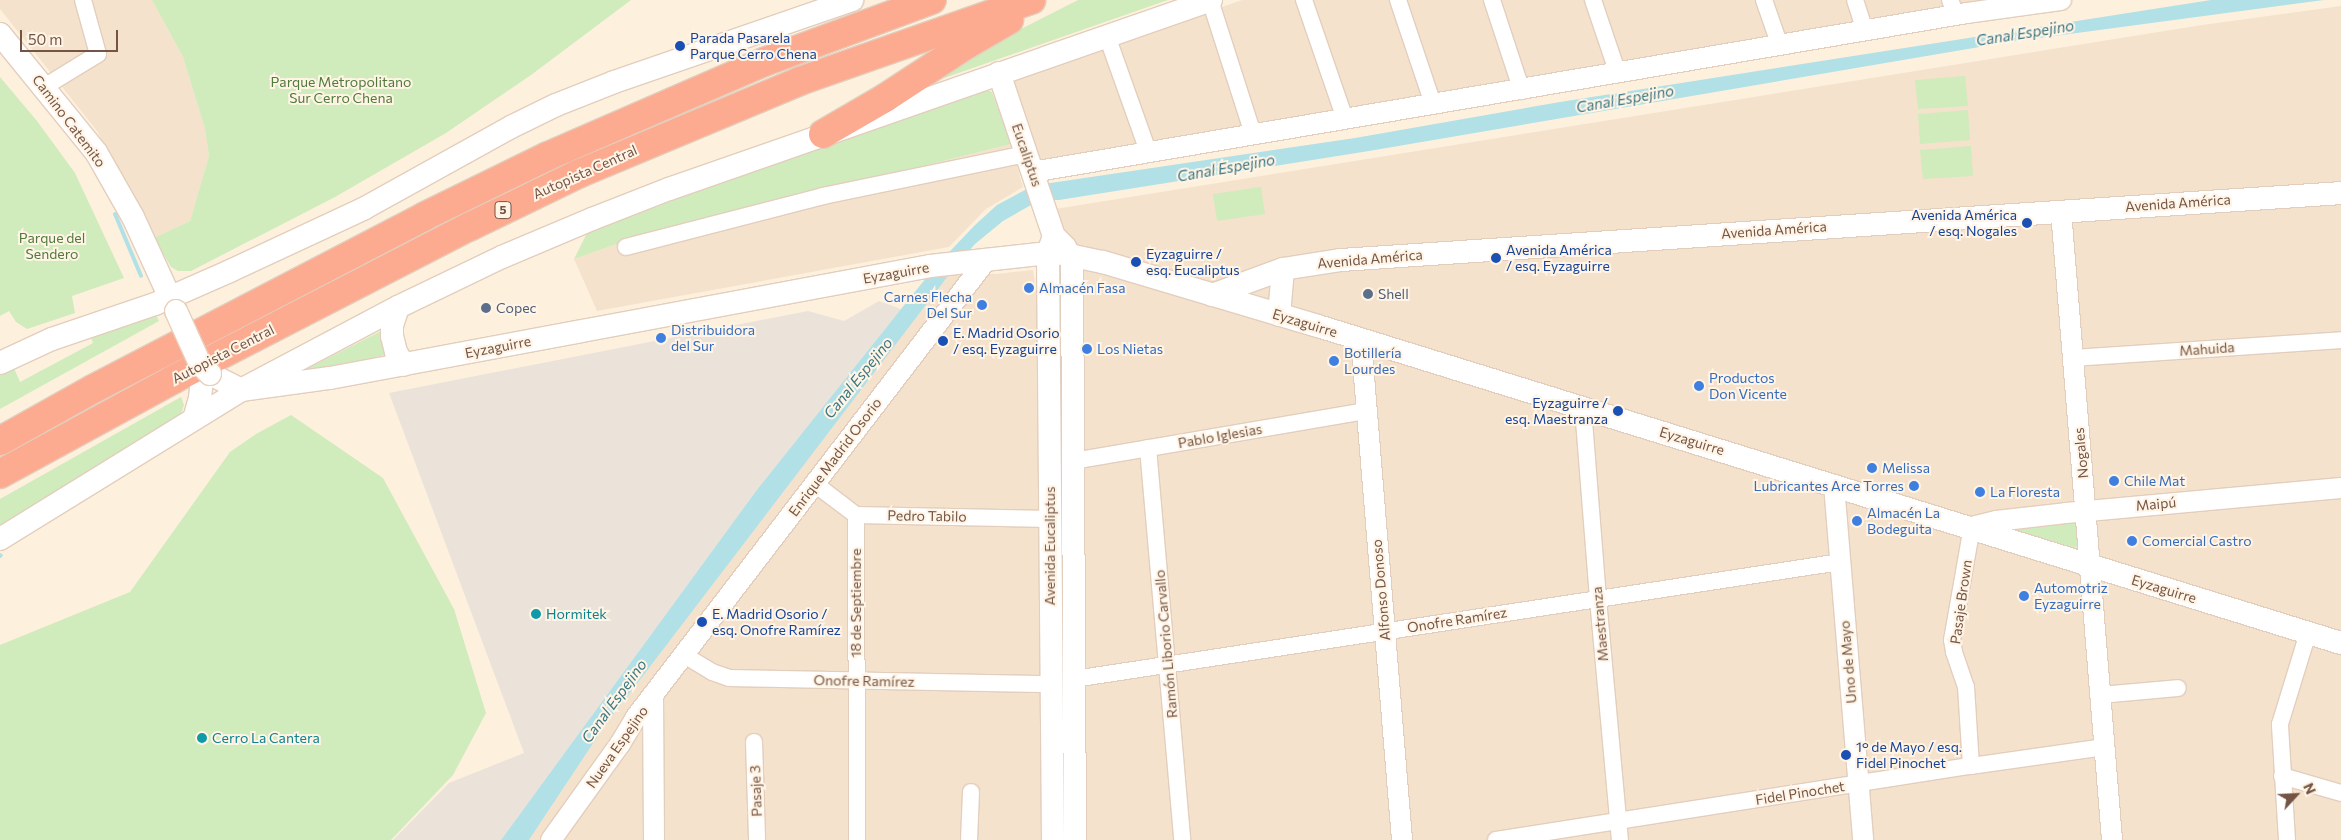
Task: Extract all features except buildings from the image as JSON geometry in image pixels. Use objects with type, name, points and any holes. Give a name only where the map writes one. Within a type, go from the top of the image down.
[{"type":"highway","name":"Autopista Central","points":[[0,441],[101,385],[417,220],[539,160],[639,114],[764,62],[932,0]]},
{"type":"highway","name":"Autopista Central","points":[[0,474],[174,379],[462,230],[569,178],[650,142],[800,81],[1031,0]]},
{"type":"highway","points":[[823,134],[878,103],[973,40],[1047,0]]},
{"type":"main road","points":[[0,362],[52,339],[141,309],[173,305],[363,209],[510,126],[556,105],[614,82],[852,0]]},
{"type":"main road","points":[[0,539],[241,390],[398,307],[478,268],[592,219],[823,134],[1211,0]]},
{"type":"main road","name":"Camino Catemito","points":[[0,34],[96,152],[133,217],[204,372]]},
{"type":"main road","name":"Eucaliptus","points":[[999,73],[1047,214],[1051,244],[1072,255]]},
{"type":"main road","name":"Avenida América","points":[[1212,295],[1283,269],[1341,260],[2341,192]]},
{"type":"main road","name":"Eyzaguirre","points":[[241,390],[330,378],[404,365],[930,266],[978,260],[1051,244]]},
{"type":"main road","name":"Avenida Eucaliptus","points":[[1051,244],[1050,518],[1053,840]]},
{"type":"main road","name":"Eyzaguirre","points":[[1072,255],[1279,315],[1972,527],[2090,566],[2341,643]]},
{"type":"main road","name":"Avenida Eucaliptus","points":[[1072,255],[1075,840]]},
{"type":"main road","points":[[141,309],[153,291],[157,267]]},
{"type":"main road","points":[[1279,315],[1283,269]]},
{"type":"main road","points":[[398,307],[392,326],[392,336],[396,352],[404,365]]},
{"type":"main road","points":[[194,419],[204,372],[223,383],[241,390]]},
{"type":"main road","points":[[153,444],[243,406],[330,378]]},
{"type":"street","points":[[44,87],[98,54],[83,0]]},
{"type":"street","points":[[1211,0],[1253,134]]},
{"type":"street","points":[[1304,0],[1345,119]]},
{"type":"street","points":[[1398,0],[1433,104]]},
{"type":"street","points":[[1492,0],[1522,90]]},
{"type":"street","points":[[1593,0],[1618,74]]},
{"type":"street","points":[[1764,0],[1780,46]]},
{"type":"street","points":[[1855,0],[1865,31]]},
{"type":"street","points":[[626,247],[823,196],[1032,169],[1522,90],[1865,31],[1953,8],[2061,0]]},
{"type":"street","points":[[1106,36],[1148,151]]},
{"type":"street","name":"Nogales","points":[[2061,211],[2112,840]]},
{"type":"street","name":"Enrique Madrid Osorio","points":[[684,655],[815,484],[978,260]]},
{"type":"street","name":"Alfonso Donoso","points":[[1360,340],[1402,840]]},
{"type":"street","name":"Mahuida","points":[[2073,358],[2341,340]]},
{"type":"street","name":"Maestranza","points":[[1583,408],[1620,840]]},
{"type":"street","name":"Pablo Iglesias","points":[[1073,461],[1366,411]]},
{"type":"street","name":"Ramón Liborio Carvallo","points":[[1148,448],[1182,840]]},
{"type":"street","points":[[815,484],[856,515]]},
{"type":"street","name":"Uno de Mayo","points":[[1834,485],[1863,840]]},
{"type":"street","name":"Maipú","points":[[1972,527],[1996,521],[2086,511],[2341,488]]},
{"type":"street","name":"Pedro Tabilo","points":[[856,515],[1050,518]]},
{"type":"street","name":"18 de Septiembre","points":[[856,515],[857,840]]},
{"type":"street","name":"Pasaje Brown","points":[[1971,766],[1966,687],[1954,652],[1952,640],[1972,527]]},
{"type":"street","name":"Onofre Ramírez","points":[[1074,679],[1840,562]]},
{"type":"street","points":[[2287,840],[2280,724],[2308,633]]},
{"type":"street","name":"Onofre Ramírez","points":[[684,655],[712,672],[729,678],[1051,684]]},
{"type":"street","name":"Nueva Espejino","points":[[551,840],[620,744],[628,728],[684,655]]},
{"type":"street","points":[[2100,695],[2178,688]]},
{"type":"street","points":[[652,696],[654,840]]},
{"type":"street","points":[[620,744],[653,723]]},
{"type":"street","name":"Pasaje 3","points":[[754,742],[757,840]]},
{"type":"street","name":"Fidel Pinochet","points":[[1496,840],[2104,747]]},
{"type":"street","points":[[2282,776],[2341,794]]},
{"type":"street","points":[[969,840],[971,792]]},
{"type":"shaded area","points":[[0,0],[152,0],[183,57],[205,129],[209,156],[190,221],[152,239],[97,131],[0,9]]},
{"type":"shaded area","points":[[1242,0],[2029,0],[1039,163],[1010,80]]},
{"type":"shaded area","points":[[2341,6],[2341,840],[1085,840],[1078,277],[1055,209],[2202,25]]},
{"type":"shaded area","points":[[1011,144],[1023,187],[986,209],[949,247],[597,311],[574,259],[631,239]]},
{"type":"shaded area","points":[[1033,270],[1038,306],[1044,840],[529,840],[604,727],[951,271],[996,274]]},
{"type":"shaded area","points":[[879,301],[901,309],[756,491],[501,840],[393,840],[449,783],[524,753],[389,393],[808,311],[844,321]]},
{"type":"green space","name":"Parque Metropolitano Sur Cerro Chena","points":[[152,0],[631,0],[531,75],[446,133],[335,197],[191,271],[178,271],[171,267],[154,238],[190,221],[209,156],[205,129],[183,57]]},
{"type":"green space","points":[[1078,0],[1168,0],[944,78],[942,69]]},
{"type":"green space","points":[[1965,76],[1968,106],[1918,109],[1915,80]]},
{"type":"green space","name":"Parque del Sendero","points":[[0,77],[37,121],[75,173],[124,278],[72,296],[75,313],[27,329],[16,322],[9,311],[0,316]]},
{"type":"green space","points":[[987,90],[992,92],[1011,144],[631,239],[574,259],[587,233],[714,185]]},
{"type":"green space","points":[[1968,110],[1970,140],[1920,144],[1918,114]]},
{"type":"green space","points":[[1971,146],[1973,176],[1923,179],[1920,150]]},
{"type":"green space","points":[[1261,187],[1265,214],[1217,221],[1213,194]]},
{"type":"green space","points":[[155,313],[159,321],[0,409],[0,367],[11,361],[20,382],[93,343],[88,330]]},
{"type":"green space","points":[[385,329],[389,354],[293,376]]},
{"type":"green space","points":[[181,397],[184,405],[179,420],[0,534],[0,499]]},
{"type":"green space","points":[[291,415],[383,478],[454,609],[486,713],[453,775],[391,840],[0,840],[0,645],[130,592],[230,452],[256,434]]},
{"type":"green space","points":[[2076,518],[2079,546],[2074,547],[2012,531],[2009,526]]},
{"type":"water","name":"Canal Espejino","points":[[2211,0],[2324,0],[2009,42],[1369,151],[1059,200],[1042,200],[1031,205],[1003,221],[975,244],[957,264],[604,727],[529,840],[501,840],[756,491],[901,309],[935,267],[975,225],[997,205],[1025,190],[1037,185],[1355,138],[1560,102]]},
{"type":"waterway","points":[[115,214],[141,276]]},
{"type":"place","name":"Parada Pasarela Parque Cerro Chena","points":[[680,46]]},
{"type":"place","name":"Avenida América / esq. Nogales","points":[[2027,223]]},
{"type":"place","name":"Avenida América / esq. Eyzaguirre","points":[[1496,258]]},
{"type":"place","name":"Eyzaguirre / esq. Eucaliptus","points":[[1136,262]]},
{"type":"place","name":"Almacén Fasa","points":[[1029,288]]},
{"type":"place","name":"Shell","points":[[1368,294]]},
{"type":"place","name":"Carnes Flecha Del Sur","points":[[982,305]]},
{"type":"place","name":"Copec","points":[[486,308]]},
{"type":"place","name":"Distribuidora del Sur","points":[[661,338]]},
{"type":"place","name":"E. Madrid Osorio / esq. Eyzaguirre","points":[[943,341]]},
{"type":"place","name":"Los Nietas","points":[[1087,349]]},
{"type":"place","name":"Botillería Lourdes","points":[[1334,361]]},
{"type":"place","name":"Productos Don Vicente","points":[[1699,386]]},
{"type":"place","name":"Eyzaguirre / esq. Maestranza","points":[[1618,411]]},
{"type":"place","name":"Melissa","points":[[1872,468]]},
{"type":"place","name":"Chile Mat","points":[[2114,481]]},
{"type":"place","name":"Lubricantes Arce Torres","points":[[1914,486]]},
{"type":"place","name":"La Floresta","points":[[1980,492]]},
{"type":"place","name":"Almacén La Bodeguita","points":[[1857,521]]},
{"type":"place","name":"Comercial Castro","points":[[2132,541]]},
{"type":"place","name":"Automotriz Eyzaguirre","points":[[2024,596]]},
{"type":"place","name":"Hormitek","points":[[536,614]]},
{"type":"place","name":"E. Madrid Osorio / esq. Onofre Ramírez","points":[[702,622]]},
{"type":"place","name":"Cerro La Cantera","points":[[202,738]]},
{"type":"place","name":"1° de Mayo / esq. Fidel Pinochet","points":[[1846,755]]}]
